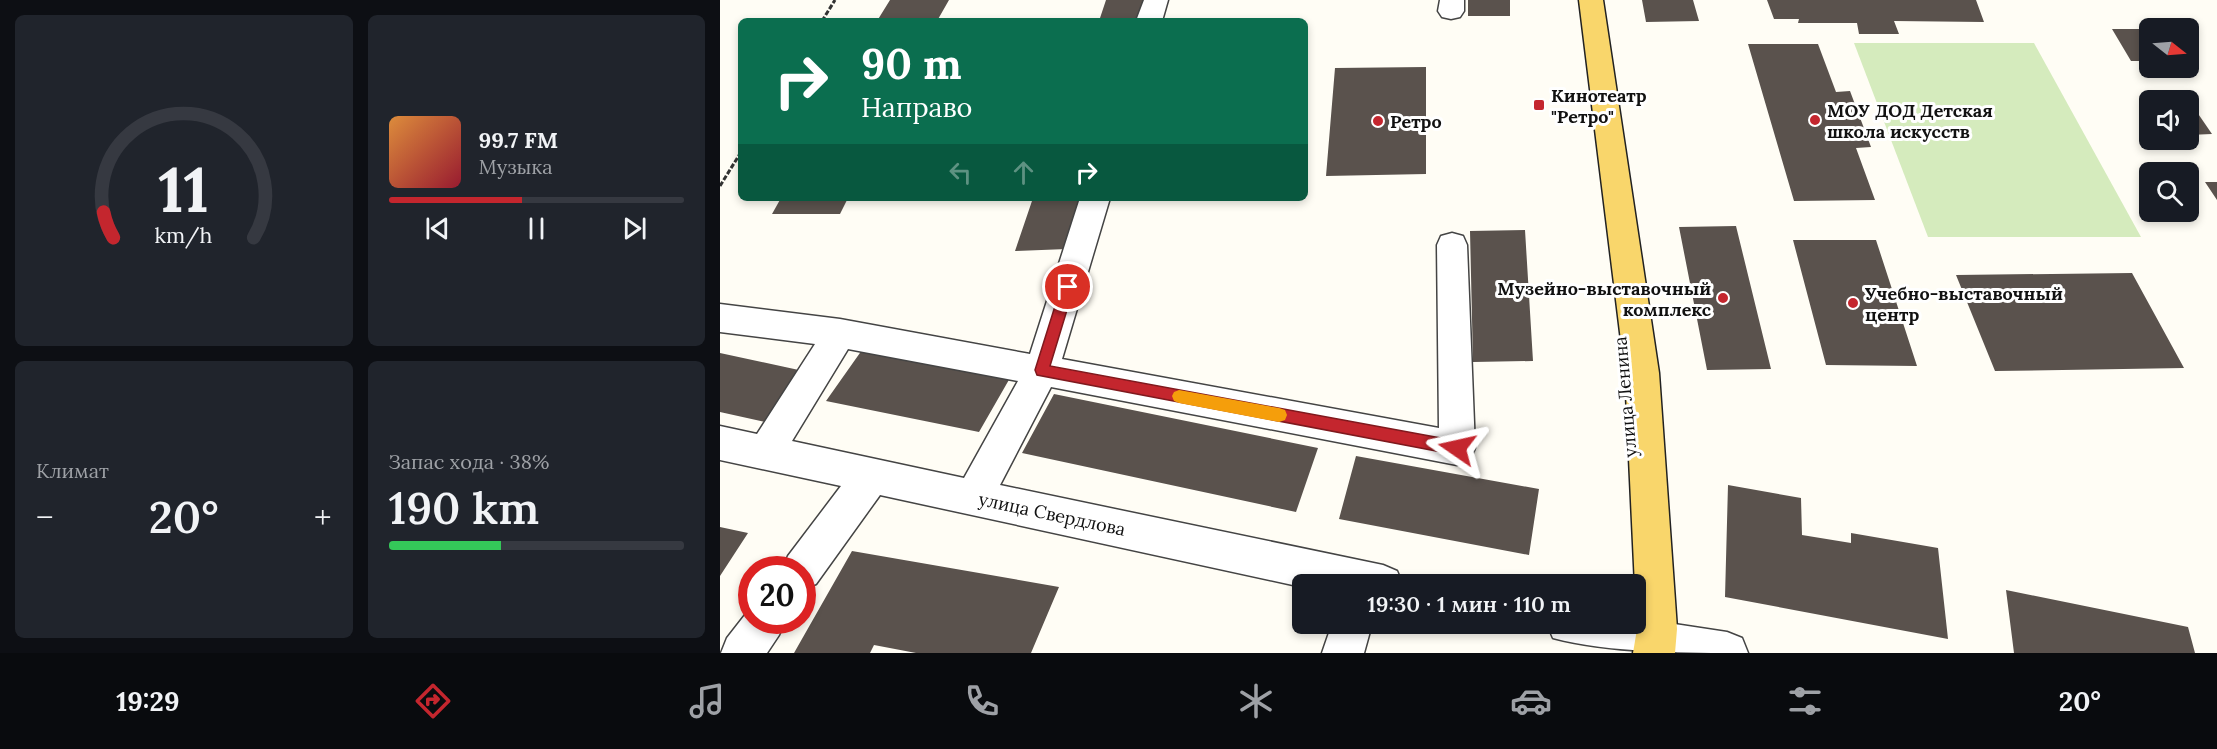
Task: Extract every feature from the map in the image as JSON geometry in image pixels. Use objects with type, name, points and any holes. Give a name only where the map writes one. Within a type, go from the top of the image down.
[{"type":"main road","name":"улица Ленина","points":[[1578,0],[1626,385],[1647,647]]},
{"type":"main road","points":[[1591,0],[1642,374],[1657,629],[1647,647]]},
{"type":"street","points":[[1150,18],[1156,0]]},
{"type":"street","points":[[974,498],[1042,370],[1094,201]]},
{"type":"street","points":[[720,318],[840,333],[1457,448],[1452,245]]},
{"type":"street","points":[[765,453],[840,333]]},
{"type":"street","name":"улица Свердлова","points":[[720,443],[1324,574]]},
{"type":"street","points":[[812,556],[871,476]]},
{"type":"street","points":[[742,653],[756,634]]},
{"type":"street","points":[[1343,653],[1349,634]]},
{"type":"street","points":[[1602,634],[1647,647],[1727,653]]},
{"type":"path","points":[[824,18],[835,0]]},
{"type":"path","points":[[720,186],[738,157]]},
{"type":"green space","points":[[1854,43],[2034,43],[2141,237],[1928,237]]},
{"type":"building","points":[[890,0],[949,0],[939,18],[879,18]]},
{"type":"building","points":[[1106,0],[1146,0],[1140,18],[1100,18]]},
{"type":"building","points":[[1468,0],[1510,0],[1510,16],[1468,16]]},
{"type":"building","points":[[1642,0],[1693,0],[1699,21],[1646,22]]},
{"type":"building","points":[[1767,0],[1976,0],[1984,22],[1894,21],[1899,34],[1859,34],[1857,23],[1798,23],[1799,19],[1774,19]]},
{"type":"building","points":[[2112,29],[2139,29],[2139,61],[2131,61]]},
{"type":"building","name":"МОУ ДОД Детская школа искусств","points":[[1748,44],[1818,44],[1836,92],[1850,91],[1871,147],[1856,148],[1875,200],[1794,201]]},
{"type":"building","name":"Ретро","points":[[1426,67],[1426,174],[1326,176],[1335,68]]},
{"type":"building","points":[[2199,115],[2212,134],[2199,135]]},
{"type":"building","points":[[2205,182],[2217,182],[2217,200]]},
{"type":"building","points":[[779,201],[846,201],[840,214],[772,214]]},
{"type":"building","points":[[1032,201],[1081,201],[1067,249],[1015,251]]},
{"type":"building","name":"Музейно-выставочный комплекс","points":[[1736,226],[1771,369],[1707,370],[1679,227]]},
{"type":"building","points":[[1525,230],[1533,361],[1473,362],[1470,231]]},
{"type":"building","name":"Учебно-выставочный центр","points":[[1793,240],[1876,240],[1917,366],[1826,365]]},
{"type":"building","points":[[2132,273],[2184,368],[1995,371],[1956,275]]},
{"type":"building","points":[[862,350],[1010,378],[979,432],[826,401]]},
{"type":"building","points":[[720,353],[808,372],[770,423],[720,412]]},
{"type":"building","points":[[1054,394],[1318,448],[1296,512],[1022,453]]},
{"type":"building","points":[[1356,456],[1539,489],[1529,555],[1339,519]]},
{"type":"building","points":[[1728,485],[1801,498],[1802,535],[1851,543],[1851,533],[1938,548],[1948,639],[1725,597]]},
{"type":"building","points":[[720,527],[748,533],[720,576]]},
{"type":"building","points":[[852,551],[1059,587],[1031,653],[916,653],[874,645],[870,653],[794,653],[805,634],[816,634],[816,614]]},
{"type":"building","points":[[2006,590],[2188,627],[2195,653],[2014,653]]},
{"type":"slow traffic","points":[[1179,396],[1279,415]]},
{"type":"place","name":"Кинотеатр \"Ретро\"","points":[[1539,105]]},
{"type":"place","name":"МОУ ДОД Детская школа искусств","points":[[1815,120]]},
{"type":"place","name":"Ретро","points":[[1378,121]]},
{"type":"place","name":"Музейно-выставочный комплекс","points":[[1723,298]]},
{"type":"place","name":"Учебно-выставочный центр","points":[[1853,303]]},
{"type":"route","points":[[1068,287],[1042,370],[1457,448]]}]
